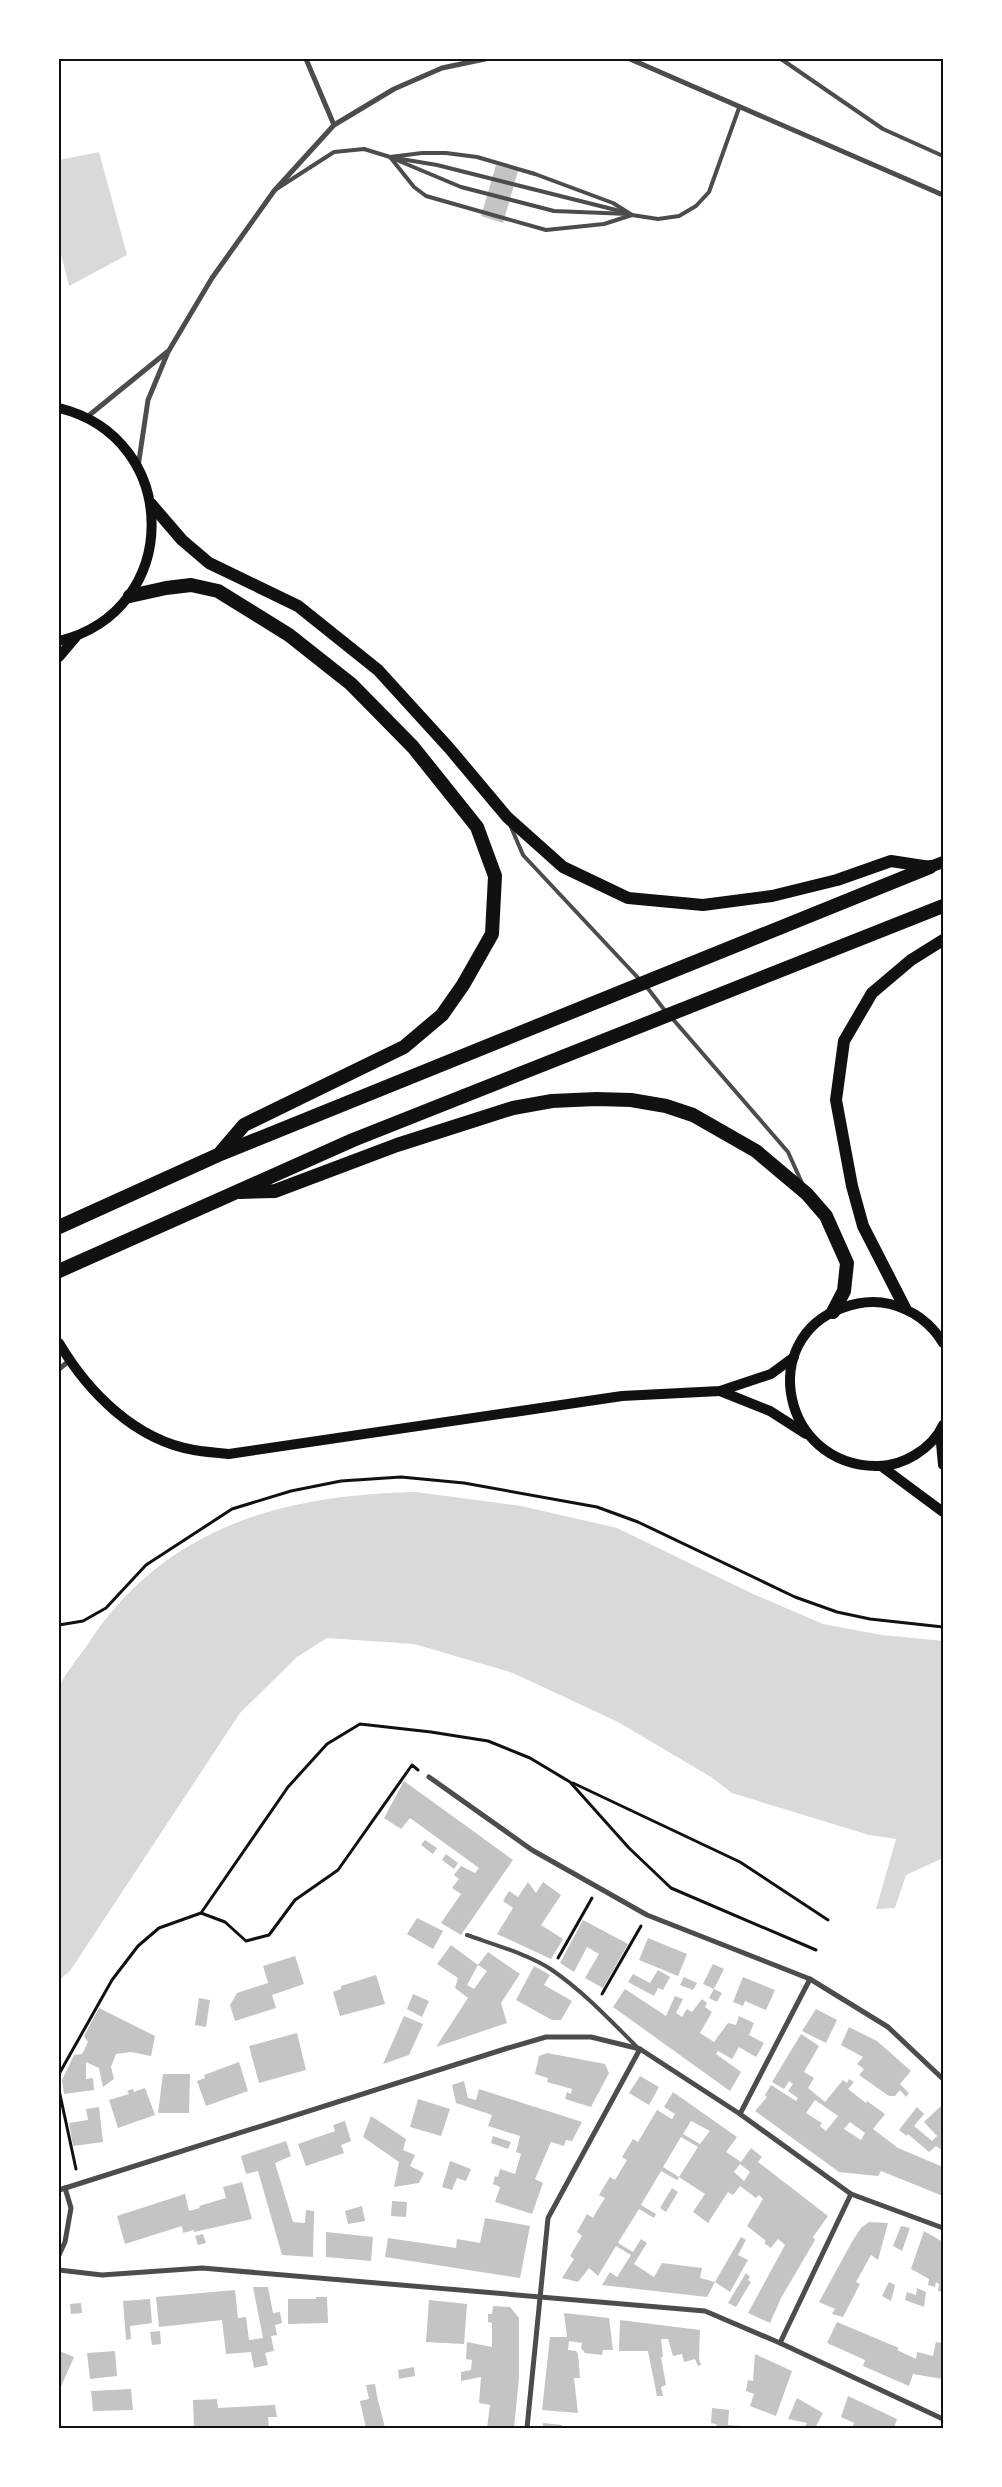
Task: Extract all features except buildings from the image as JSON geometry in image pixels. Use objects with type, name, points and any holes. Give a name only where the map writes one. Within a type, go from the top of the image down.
[{"type":"highway","points":[[130,596],[166,588],[191,586],[218,591],[289,636],[352,684],[413,747],[477,827],[495,876],[492,934],[463,985],[442,1015],[404,1047],[244,1125],[218,1155]]},
{"type":"highway","points":[[59,1227],[218,1155],[930,867]]},
{"type":"highway","points":[[59,1271],[232,1192],[354,1140],[943,906]]},
{"type":"highway","points":[[232,1192],[275,1191],[397,1145],[513,1108],[552,1101],[596,1099],[631,1100],[666,1106],[693,1115],[756,1152],[807,1194],[826,1216],[847,1263],[844,1291],[832,1312]]},
{"type":"main road","points":[[59,408],[87,417],[116,438],[138,467],[151,504],[152,537],[145,568],[130,596],[106,620],[76,637],[59,641]]},
{"type":"main road","points":[[151,504],[182,540],[209,563],[298,606],[378,670],[450,749],[506,817],[563,867],[628,898],[703,905],[772,896],[837,880],[891,861],[930,867],[943,862]]},
{"type":"main road","points":[[59,657],[76,637]]},
{"type":"main road","points":[[905,1308],[863,1226],[852,1186],[836,1100],[844,1041],[872,993],[911,960],[943,940]]},
{"type":"main road","points":[[942,1428],[917,1453],[904,1461],[881,1466],[860,1466],[840,1460],[821,1449],[807,1434],[794,1410],[790,1384],[794,1357],[803,1339],[816,1324],[832,1312],[856,1303],[881,1302],[905,1308],[922,1319],[937,1333],[943,1343]]},
{"type":"main road","points":[[59,1343],[69,1361],[109,1406],[135,1426],[193,1450],[229,1454],[622,1396],[720,1392],[771,1374],[794,1357]]},
{"type":"main road","points":[[720,1392],[770,1411],[807,1434]]},
{"type":"main road","points":[[942,1428],[943,1465]]},
{"type":"main road","points":[[881,1466],[943,1512]]},
{"type":"street","points":[[306,59],[334,125]]},
{"type":"street","points":[[138,467],[148,400],[168,352],[212,278],[274,191],[334,125],[394,89],[442,68],[485,59]]},
{"type":"street","points":[[630,59],[739,108],[943,195]]},
{"type":"street","points":[[87,417],[168,352]]},
{"type":"street","points":[[59,1369],[69,1361]]},
{"type":"street","points":[[429,1777],[532,1850],[648,1915],[810,1979],[888,2027],[943,2079]]},
{"type":"street","points":[[740,2114],[810,1979]]},
{"type":"street","points":[[59,2190],[546,2037],[591,2037],[640,2050],[740,2114],[851,2194],[943,2228]]},
{"type":"street","points":[[527,2428],[548,2218],[640,2050]]},
{"type":"street","points":[[59,2255],[65,2242],[71,2208],[65,2188]]},
{"type":"street","points":[[780,2343],[851,2194]]},
{"type":"street","points":[[59,2270],[102,2275],[202,2268],[705,2311],[780,2343],[943,2418]]},
{"type":"lane","points":[[781,59],[883,129],[943,156]]},
{"type":"lane","points":[[390,157],[436,165],[632,214],[658,218],[679,216],[696,206],[709,192],[739,108]]},
{"type":"lane","points":[[274,191],[334,152],[364,149],[390,157],[460,187],[554,211],[632,214]]},
{"type":"lane","points":[[390,157],[422,153],[477,157],[535,174],[613,203],[632,214]]},
{"type":"lane","points":[[390,157],[414,187],[426,196],[546,230],[604,224],[632,214]]},
{"type":"lane","points":[[506,817],[523,855],[643,982],[669,1015],[788,1152],[807,1194]]},
{"type":"lane","points":[[467,1936],[497,1946],[552,1969],[596,2006],[640,2050]]},
{"type":"path","points":[[59,1625],[83,1621],[106,1608],[146,1565],[232,1509],[291,1491],[364,1478],[401,1477],[464,1483],[597,1507],[638,1522],[795,1597],[837,1612],[870,1619],[943,1627]]},
{"type":"path","points":[[59,2074],[112,1980],[138,1946],[159,1928],[201,1913],[288,1787],[327,1744],[360,1724],[488,1741],[530,1758],[570,1782],[740,1862],[828,1920]]},
{"type":"path","points":[[201,1913],[225,1922],[246,1941],[269,1935],[295,1900],[338,1870],[412,1765],[429,1777]]},
{"type":"path","points":[[570,1782],[629,1848],[671,1888],[816,1950]]},
{"type":"path","points":[[552,1969],[598,1887]]},
{"type":"path","points":[[596,2006],[648,1915]]},
{"type":"path","points":[[59,2090],[76,2169]]},
{"type":"shaded area","points":[[99,152],[127,255],[69,286],[59,246],[59,160]]},
{"type":"shaded area","points":[[416,1492],[521,1506],[617,1528],[753,1594],[823,1624],[882,1635],[943,1641],[943,1858],[906,1875],[895,1908],[876,1909],[896,1839],[869,1835],[732,1793],[711,1777],[618,1722],[513,1673],[414,1644],[327,1638],[297,1657],[240,1713],[70,1971],[59,1980],[58,1701],[61,1684],[72,1666],[119,1604],[153,1571],[191,1545],[231,1525],[274,1510],[319,1500]]}]
